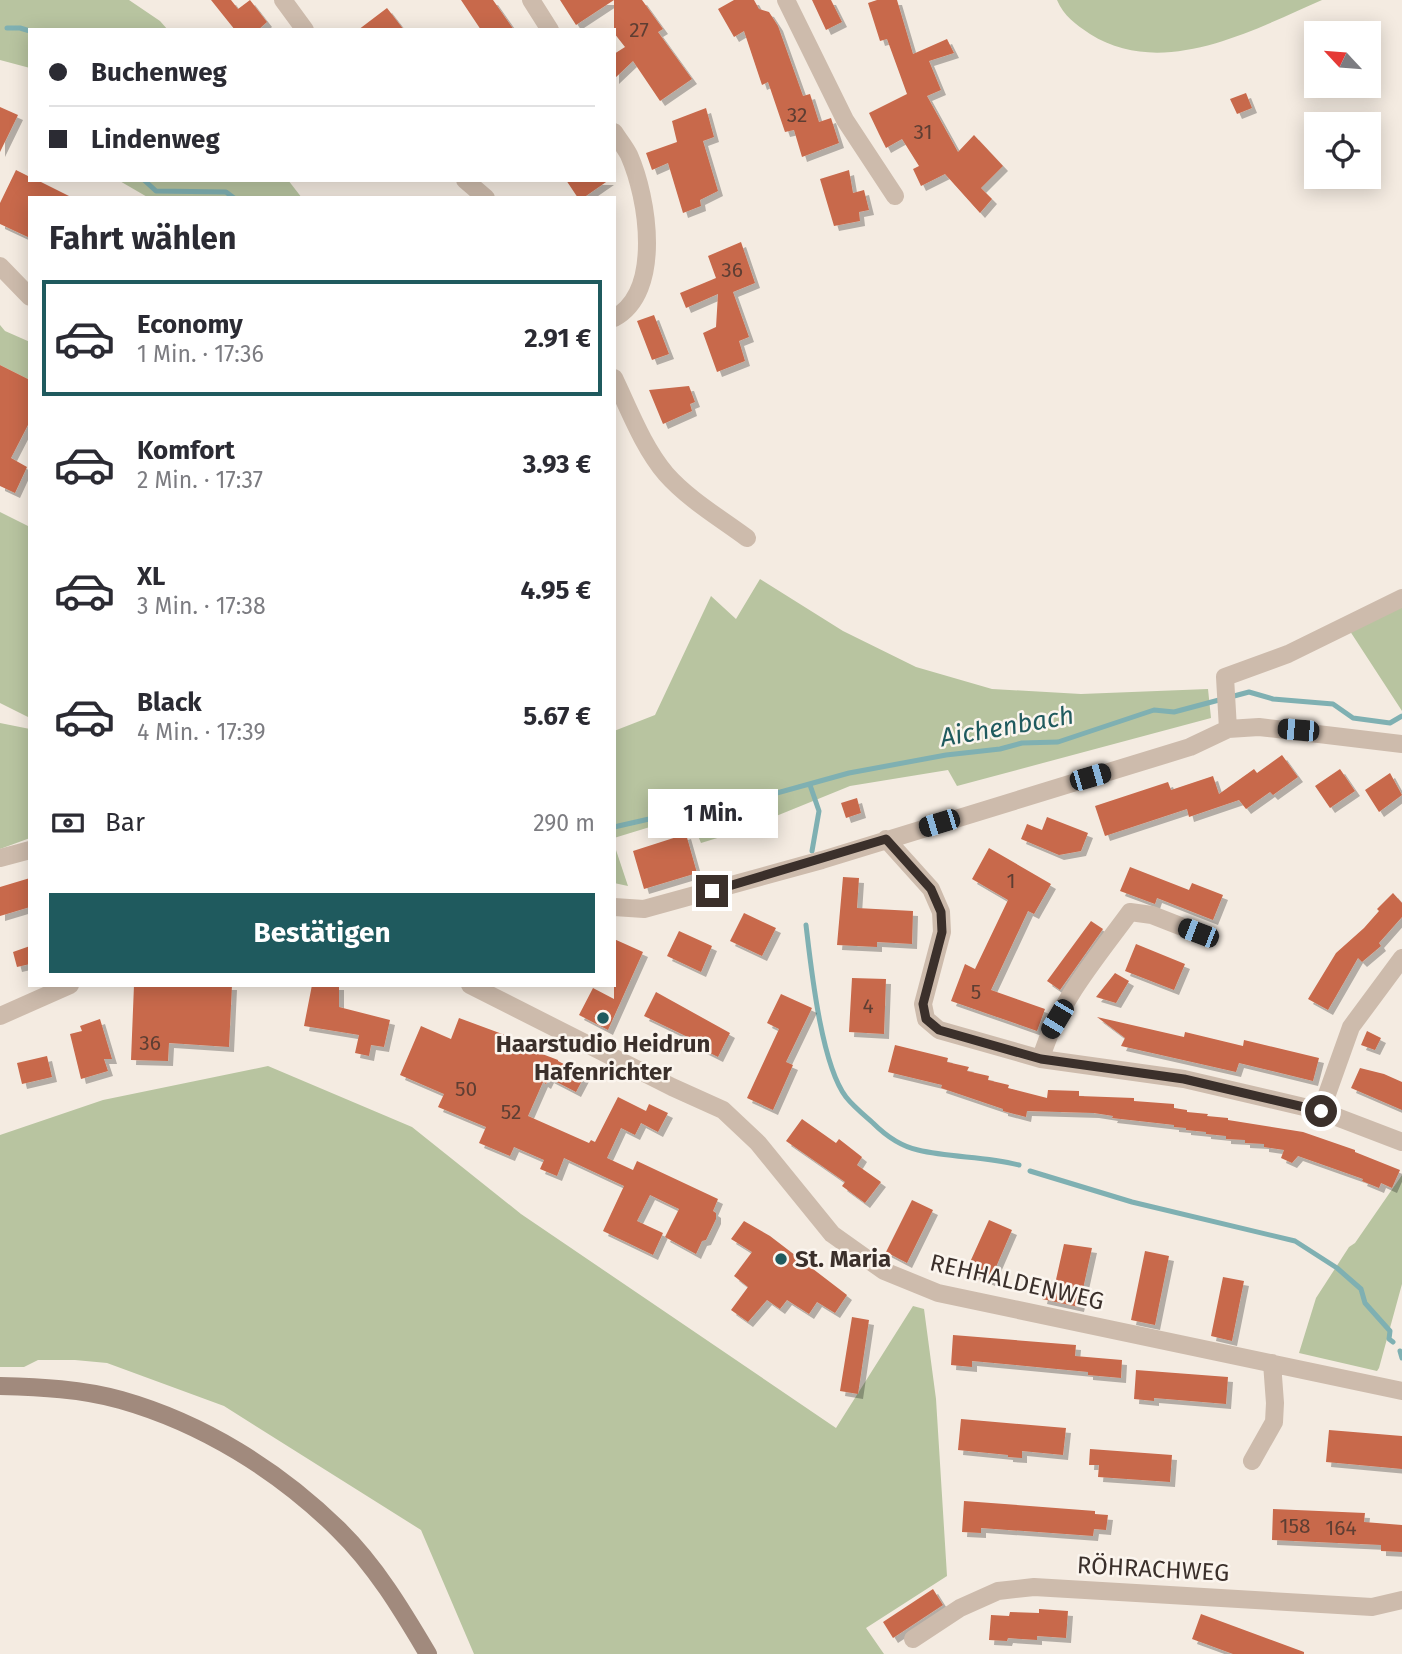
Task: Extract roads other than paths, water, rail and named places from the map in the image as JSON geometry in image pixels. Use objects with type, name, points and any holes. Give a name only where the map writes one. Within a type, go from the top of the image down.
[{"type":"main road","points":[[0,1387],[36,1387],[121,1400],[206,1433],[254,1462],[293,1490],[339,1530],[398,1603],[428,1654]]},
{"type":"street","points":[[283,0],[303,28]]},
{"type":"street","points":[[531,0],[549,28]]},
{"type":"street","points":[[786,0],[845,120],[895,196]]},
{"type":"street","points":[[616,135],[629,155],[643,200],[648,246],[641,285],[626,312],[616,317]]},
{"type":"street","points":[[467,182],[484,196]]},
{"type":"street","points":[[0,266],[28,295]]},
{"type":"street","points":[[616,382],[653,455],[666,473],[683,490],[747,538]]},
{"type":"street","points":[[1228,729],[1225,677],[1288,654],[1402,598]]},
{"type":"street","points":[[616,907],[644,909],[756,879],[1190,747],[1228,729],[1259,727],[1402,744]]},
{"type":"street","points":[[886,839],[931,889],[941,912],[942,932],[923,1004],[926,1019],[939,1030],[1041,1059],[1184,1079],[1321,1111],[1402,1142]]},
{"type":"street","points":[[0,858],[28,851]]},
{"type":"street","points":[[1041,1059],[1048,1035],[1066,1004],[1130,912],[1152,915],[1198,933]]},
{"type":"street","points":[[1321,1111],[1351,1027],[1402,958]]},
{"type":"street","points":[[0,1016],[65,987]]},
{"type":"street","name":"REHHALDENWEG","points":[[474,987],[723,1110],[758,1143],[832,1234],[884,1271],[938,1293],[1402,1391]]},
{"type":"street","points":[[1252,1461],[1274,1422],[1272,1363]]},
{"type":"street","name":"RÖHRACHWEG","points":[[912,1639],[960,1608],[998,1591],[1034,1587],[1372,1607],[1402,1600]]},
{"type":"waterway","name":"Aichenbach","points":[[7,28],[28,30]]},
{"type":"waterway","name":"Aichenbach","points":[[146,182],[156,191],[226,192],[231,196]]},
{"type":"waterway","name":"Aichenbach","points":[[616,827],[693,809],[716,810],[849,773],[946,755],[1000,749],[1022,743],[1058,742],[1154,710],[1174,712],[1249,692],[1273,699],[1333,704],[1353,718],[1390,723],[1402,716]]},
{"type":"waterway","points":[[810,785],[819,811],[812,851]]},
{"type":"waterway","points":[[806,925],[824,1039],[837,1082],[846,1097],[883,1132],[905,1146],[930,1153],[1019,1165]]},
{"type":"waterway","points":[[1030,1171],[1132,1202],[1295,1241],[1337,1268],[1361,1289],[1365,1303],[1390,1331],[1389,1339],[1393,1342]]},
{"type":"waterway","points":[[1400,1351],[1402,1358]]},
{"type":"place","name":"Haarstudio Heidrun Hafenrichter","points":[[603,1018]]},
{"type":"place","name":"St. Maria","points":[[781,1259]]}]
